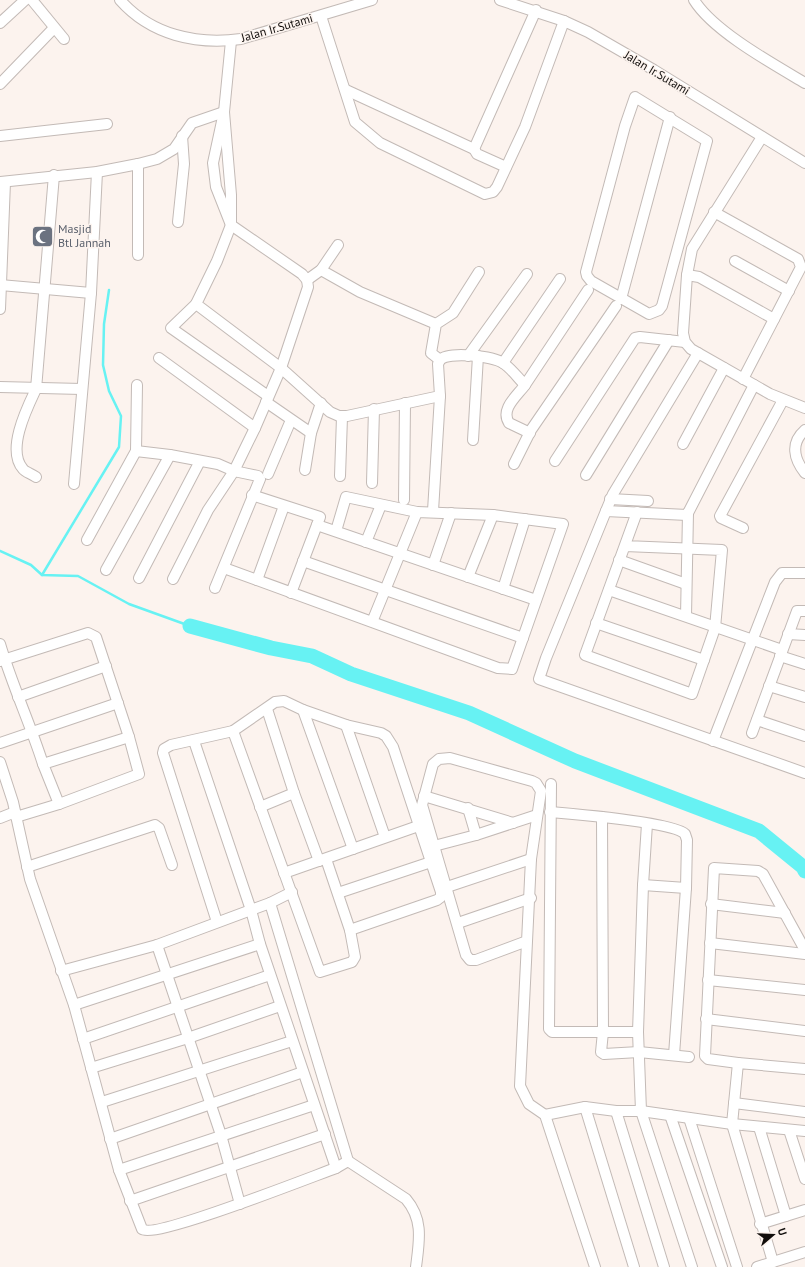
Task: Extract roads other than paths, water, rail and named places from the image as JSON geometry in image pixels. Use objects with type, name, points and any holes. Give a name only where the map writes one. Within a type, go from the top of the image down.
[{"type":"street","points":[[0,23],[25,0]]},
{"type":"street","points":[[32,0],[64,39]]},
{"type":"street","name":"Jalan Ir.Sutami","points":[[120,0],[146,22],[165,32],[195,40],[231,41],[372,0]]},
{"type":"street","name":"Jalan Ir.Sutami","points":[[500,0],[536,10],[564,21],[654,70],[805,163]]},
{"type":"street","points":[[694,0],[712,21],[768,60],[805,83]]},
{"type":"street","points":[[474,149],[536,10]]},
{"type":"street","points":[[321,16],[346,90],[354,122],[369,136],[426,167],[485,194],[493,192],[525,127],[564,21]]},
{"type":"street","points":[[0,84],[54,28]]},
{"type":"street","points":[[173,579],[208,510],[234,471],[255,428],[282,368],[308,287],[308,280],[302,274],[231,225],[220,200],[214,176],[215,153],[224,112],[231,41]]},
{"type":"street","points":[[346,90],[474,149],[477,154],[506,167]]},
{"type":"street","points":[[634,97],[670,117],[707,141],[662,306],[659,310],[649,314],[618,303],[587,276],[589,259],[624,126],[634,97]]},
{"type":"street","points":[[0,309],[3,182],[54,175],[96,172],[138,164],[167,154],[174,149],[192,123],[224,112]]},
{"type":"street","points":[[224,112],[230,181],[231,225],[217,261],[196,304],[171,328],[267,399],[291,420],[311,433]]},
{"type":"street","points":[[514,464],[530,433],[618,303],[670,117]]},
{"type":"street","points":[[0,136],[107,124]]},
{"type":"street","points":[[178,222],[184,164],[182,136]]},
{"type":"street","points":[[762,137],[692,249],[687,275],[683,324],[685,342],[691,349],[743,379],[783,400],[805,408]]},
{"type":"street","points":[[138,164],[138,255]]},
{"type":"street","points":[[74,484],[92,293],[96,172]]},
{"type":"street","points":[[36,477],[23,469],[17,456],[17,448],[23,417],[36,389],[54,175]]},
{"type":"street","points":[[714,212],[798,259],[801,267],[743,379]]},
{"type":"street","points":[[308,280],[321,270],[338,245]]},
{"type":"street","points":[[735,261],[789,291]]},
{"type":"street","points":[[321,270],[360,292],[436,324]]},
{"type":"street","points":[[440,360],[431,354],[436,324],[453,313],[479,272]]},
{"type":"street","points":[[473,440],[473,356],[527,274]]},
{"type":"street","points":[[687,275],[699,277],[774,319]]},
{"type":"street","points":[[503,363],[560,279]]},
{"type":"street","points":[[1,285],[44,290],[92,293]]},
{"type":"street","points":[[530,433],[510,423],[506,413],[507,408],[525,384],[588,290]]},
{"type":"street","points":[[196,304],[282,368],[330,412],[342,417],[440,396]]},
{"type":"street","points":[[555,461],[632,341],[640,337],[685,342]]},
{"type":"street","points":[[586,475],[669,340]]},
{"type":"street","points":[[698,353],[610,499],[539,679],[805,774]]},
{"type":"street","points":[[440,360],[446,356],[473,356],[495,359],[503,363],[525,384]]},
{"type":"street","points":[[159,358],[255,428]]},
{"type":"street","points":[[433,511],[440,396],[440,360]]},
{"type":"street","points":[[683,444],[724,368]]},
{"type":"street","points":[[87,540],[136,451],[137,384]]},
{"type":"street","points":[[686,616],[688,513],[754,385]]},
{"type":"street","points":[[0,387],[82,389]]},
{"type":"street","points":[[743,528],[721,518],[720,516],[783,400]]},
{"type":"street","points":[[305,470],[311,433],[321,403]]},
{"type":"street","points":[[404,500],[405,403]]},
{"type":"street","points":[[372,483],[374,409]]},
{"type":"street","points":[[340,476],[342,417]]},
{"type":"street","points":[[268,474],[291,420]]},
{"type":"street","points":[[805,430],[797,439],[795,452],[796,460],[805,473]]},
{"type":"street","points":[[136,451],[170,455],[218,464],[234,471],[258,476],[260,479],[252,495],[215,588]]},
{"type":"street","points":[[106,570],[170,455]]},
{"type":"street","points":[[139,578],[200,461]]},
{"type":"street","points":[[252,495],[320,517],[291,593]]},
{"type":"street","points":[[224,568],[498,668],[512,669],[563,524],[493,515],[433,511],[417,512],[346,497],[336,531]]},
{"type":"street","points":[[610,499],[648,501]]},
{"type":"street","points":[[366,542],[381,505]]},
{"type":"street","points":[[256,580],[284,506]]},
{"type":"street","points":[[606,511],[688,513]]},
{"type":"street","points":[[372,622],[417,512]]},
{"type":"street","points":[[625,546],[687,547],[722,550],[715,628],[692,694],[585,655],[637,512]]},
{"type":"street","points":[[433,565],[451,513]]},
{"type":"street","points":[[468,576],[493,515]]},
{"type":"street","points":[[503,589],[525,519]]},
{"type":"street","points":[[317,525],[536,600]]},
{"type":"street","points":[[619,560],[686,584]]},
{"type":"street","points":[[303,561],[523,638]]},
{"type":"street","points":[[713,741],[775,582],[782,573],[805,572]]},
{"type":"street","points":[[609,590],[686,616],[715,628],[752,639],[805,664]]},
{"type":"street","points":[[752,733],[797,611],[805,611]]},
{"type":"street","points":[[596,623],[704,660]]},
{"type":"street","points":[[0,818],[59,804],[138,776],[129,738],[96,637],[88,633],[2,661]]},
{"type":"street","points":[[788,634],[805,635]]},
{"type":"street","points":[[0,644],[2,661],[32,731],[59,804]]},
{"type":"street","points":[[18,697],[106,666]]},
{"type":"street","points":[[769,686],[805,697]]},
{"type":"street","points":[[217,922],[163,753],[166,747],[233,731],[267,709],[275,702],[281,701],[346,725],[381,733],[389,738],[394,747],[422,825],[430,862],[441,892],[440,899],[350,930]]},
{"type":"street","points":[[0,742],[118,703]]},
{"type":"street","points":[[233,731],[320,972],[349,963],[355,959],[350,930],[338,893],[322,860],[294,793],[267,709]]},
{"type":"street","points":[[303,710],[353,849]]},
{"type":"street","points":[[757,720],[805,736]]},
{"type":"street","points":[[346,725],[385,837]]},
{"type":"street","points":[[43,764],[129,738]]},
{"type":"street","points":[[194,741],[251,910],[260,944],[280,1006],[336,1168]]},
{"type":"street","points":[[527,941],[476,960],[470,960],[466,955],[448,887],[434,846],[422,825],[422,805],[424,796],[433,764],[439,759],[450,758],[536,783],[541,791],[531,859],[531,898],[527,941],[520,1086],[529,1104],[545,1115],[595,1267]]},
{"type":"street","points":[[1,766],[16,815],[27,867],[36,897],[74,1005],[102,1102],[110,1139],[119,1170],[140,1227],[144,1231],[148,1231],[240,1204],[336,1168],[348,1161]]},
{"type":"street","points":[[551,784],[549,1029],[552,1032],[638,1032]]},
{"type":"street","points":[[260,807],[294,793]]},
{"type":"street","points":[[424,796],[468,808],[513,823]]},
{"type":"street","points":[[468,808],[476,835]]},
{"type":"street","points":[[550,812],[602,817],[646,824],[680,831],[685,834],[687,840],[686,888],[674,1055]]},
{"type":"street","points":[[434,846],[476,835],[537,815]]},
{"type":"street","points":[[602,817],[604,1032],[600,1050],[602,1054],[639,1052],[689,1056]]},
{"type":"street","points":[[646,824],[638,1032],[641,1111],[692,1267]]},
{"type":"street","points":[[27,867],[155,825],[159,828],[172,865]]},
{"type":"street","points":[[284,873],[422,825]]},
{"type":"street","points":[[448,887],[531,859]]},
{"type":"street","points":[[338,893],[430,862]]},
{"type":"street","points":[[805,950],[763,874],[758,871],[714,868],[706,1019],[706,1057],[711,1060],[805,1069]]},
{"type":"street","points":[[643,885],[686,888]]},
{"type":"street","points":[[62,971],[158,945],[270,903],[292,892]]},
{"type":"street","points":[[458,923],[531,898]]},
{"type":"street","points":[[270,903],[348,1161],[406,1199],[412,1206],[419,1226],[416,1267]]},
{"type":"street","points":[[711,904],[785,913]]},
{"type":"street","points":[[710,943],[805,954]]},
{"type":"street","points":[[74,1005],[260,944]]},
{"type":"street","points":[[158,945],[169,974],[178,1007],[220,1135],[240,1204]]},
{"type":"street","points":[[83,1040],[270,975]]},
{"type":"street","points":[[708,980],[805,990]]},
{"type":"street","points":[[91,1068],[188,1038],[280,1006]]},
{"type":"street","points":[[706,1019],[805,1030]]},
{"type":"street","points":[[102,1102],[292,1041]]},
{"type":"street","points":[[738,1063],[732,1124],[760,1224],[773,1262]]},
{"type":"street","points":[[110,1139],[303,1072]]},
{"type":"street","points":[[734,1103],[805,1112]]},
{"type":"street","points":[[119,1170],[220,1135],[314,1105]]},
{"type":"street","points":[[545,1115],[585,1107],[616,1111],[641,1111],[732,1124],[805,1131]]},
{"type":"street","points":[[585,1107],[634,1267]]},
{"type":"street","points":[[616,1111],[664,1267]]},
{"type":"street","points":[[670,1115],[722,1267]]},
{"type":"street","points":[[688,1118],[737,1267]]},
{"type":"street","points":[[759,1127],[786,1216]]},
{"type":"street","points":[[789,1130],[805,1179]]},
{"type":"street","points":[[130,1201],[325,1134]]},
{"type":"street","points":[[760,1224],[805,1210]]},
{"type":"street","points":[[757,1267],[805,1252]]},
{"type":"waterway","points":[[42,575],[119,447],[121,416],[109,391],[103,365],[104,324],[109,290]]},
{"type":"waterway","points":[[0,551],[31,565],[42,575],[78,576],[129,604],[190,626]]},
{"type":"waterway","points":[[190,626],[271,648],[312,656],[351,674],[469,713],[575,761],[759,831],[803,867],[805,871]]},
{"type":"place","name":"Masjid Btl Jannah","points":[[43,236]]}]
